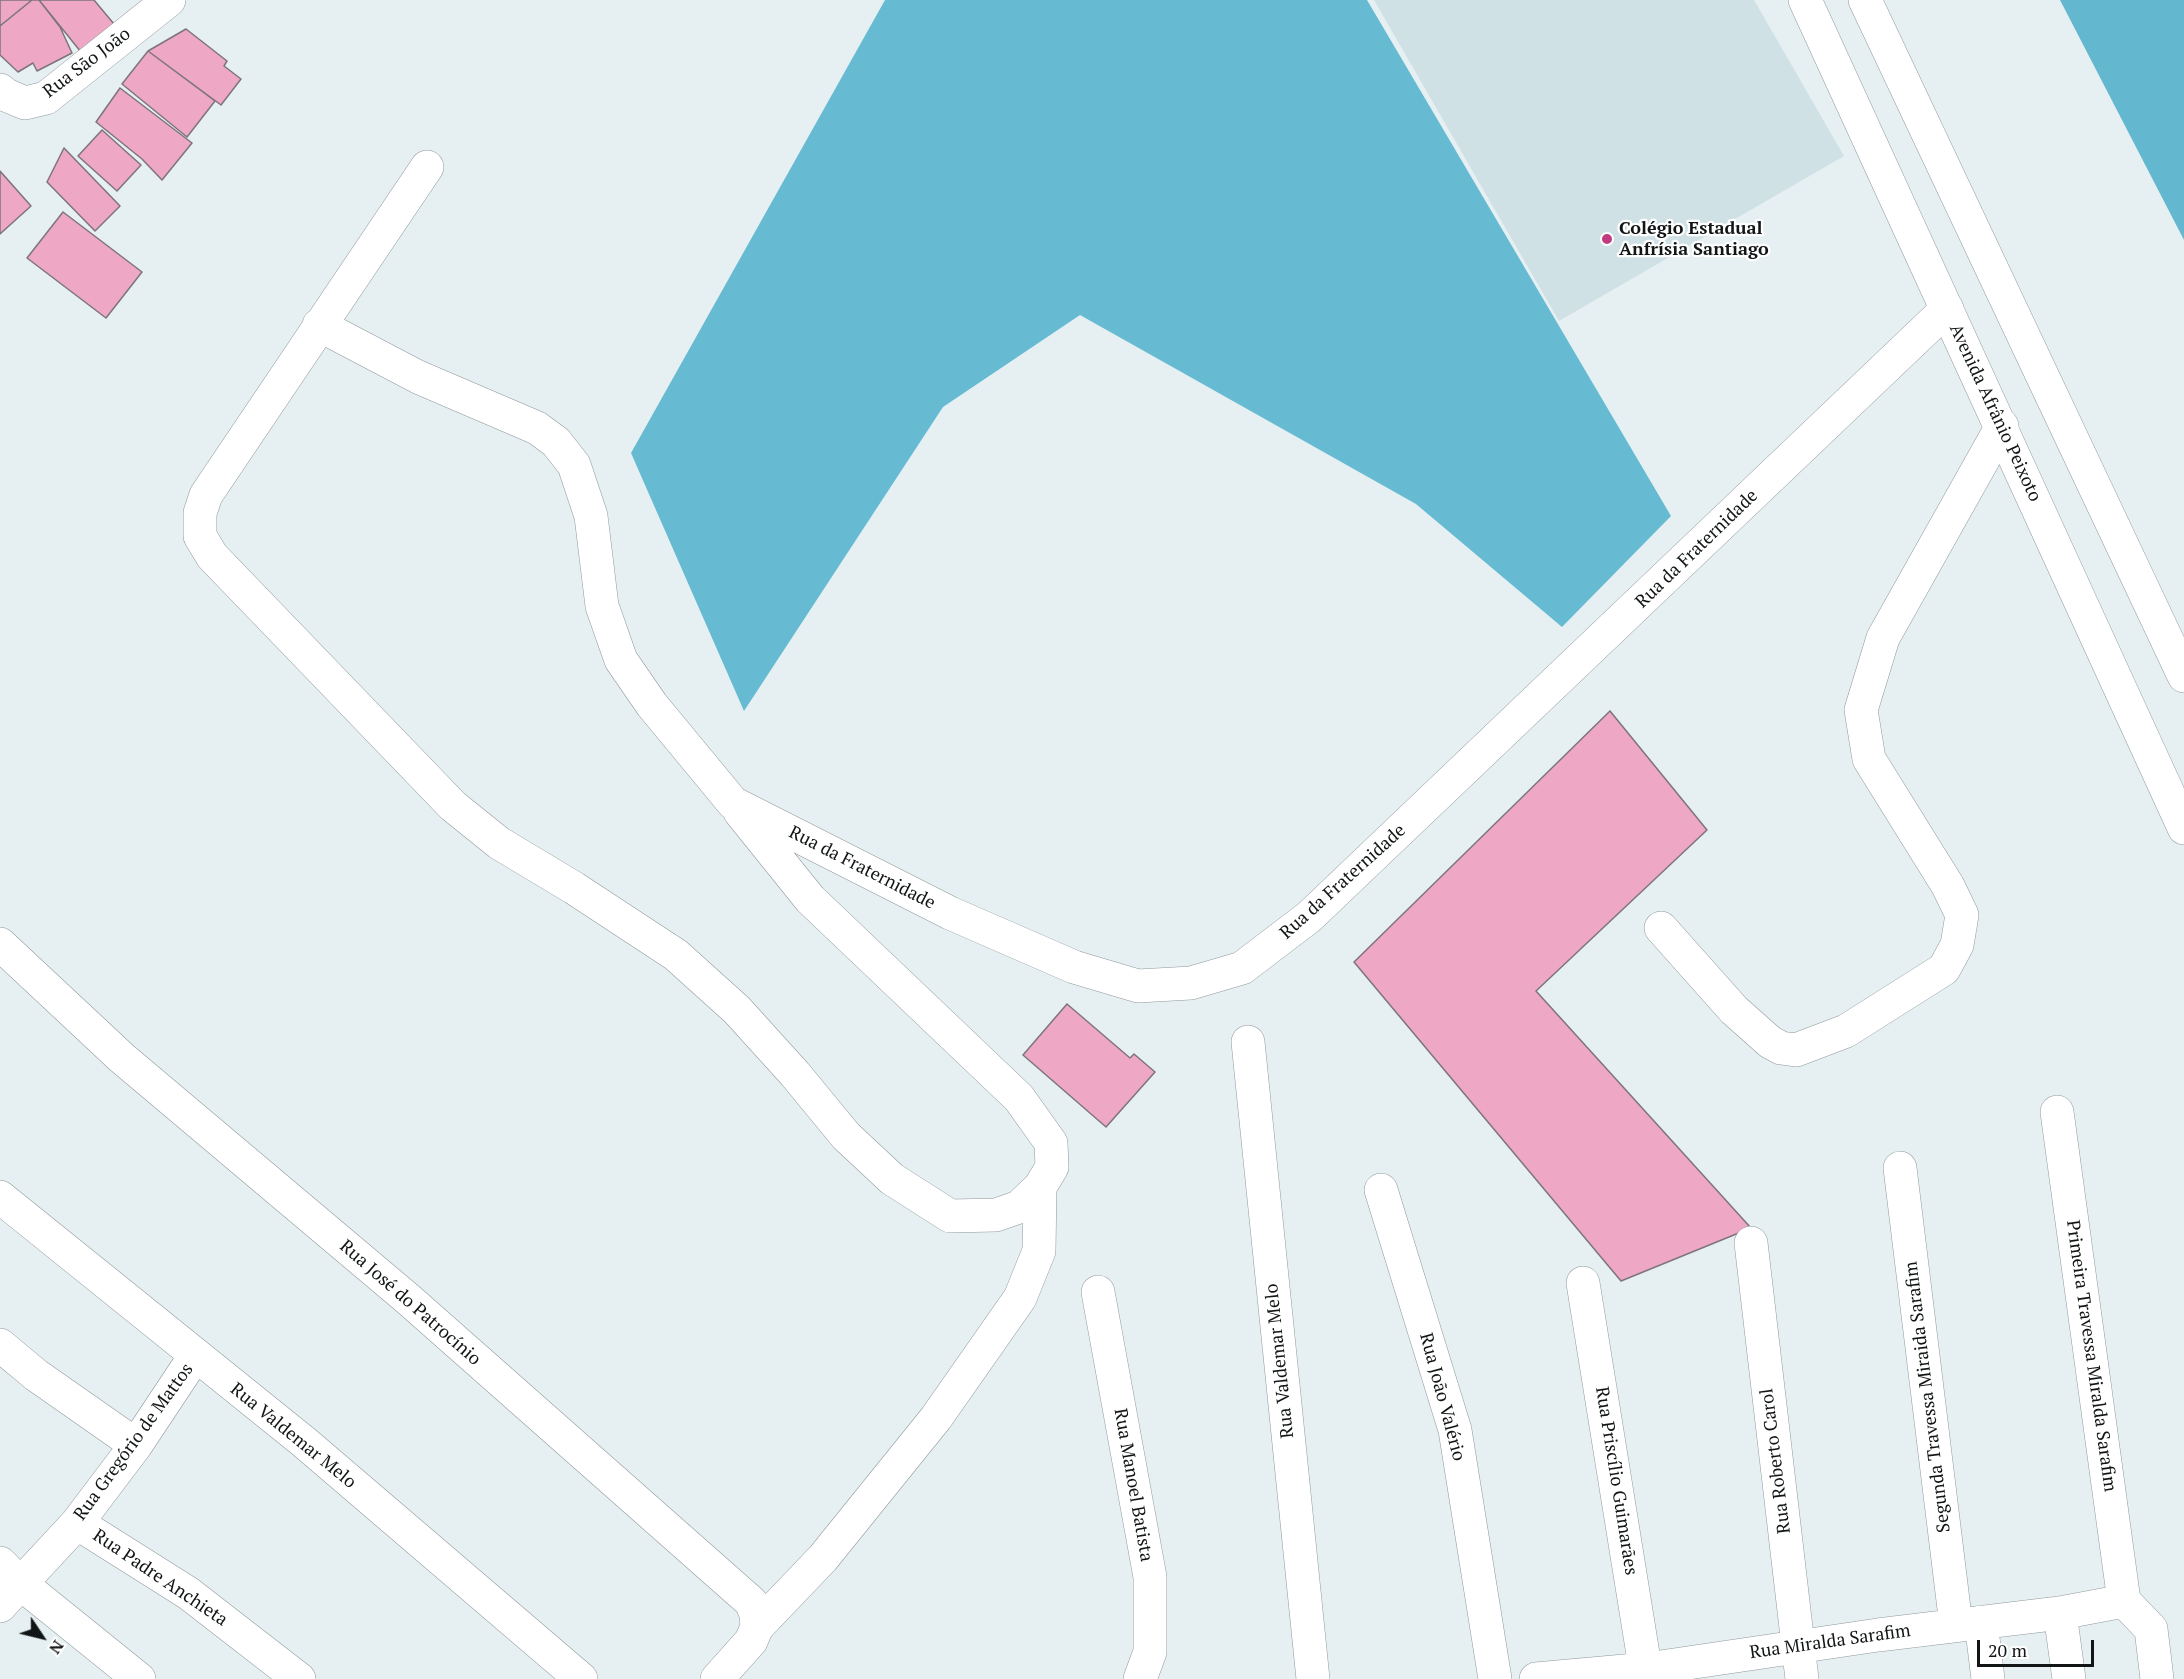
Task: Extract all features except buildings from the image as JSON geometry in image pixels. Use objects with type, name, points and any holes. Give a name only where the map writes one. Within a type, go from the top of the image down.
[{"type":"street","name":"Rua São João","points":[[0,90],[6,96],[25,103],[46,98],[169,0]]},
{"type":"street","name":"Avenida Afrânio Peixoto","points":[[1805,0],[2002,426],[2184,828]]},
{"type":"street","points":[[1865,0],[2184,675]]},
{"type":"street","points":[[427,167],[206,495],[200,513],[200,536],[212,556],[453,806],[499,843],[574,888],[676,955],[737,1010],[795,1074],[846,1136],[892,1179],[950,1215],[996,1215],[1019,1207],[1040,1187],[1052,1167],[1051,1143],[1019,1098],[810,899],[733,803]]},
{"type":"street","name":"Rua da Fraternidade","points":[[320,325],[418,377],[537,428],[556,442],[574,465],[591,516],[602,606],[621,660],[652,705],[733,803],[950,913],[1074,968],[1138,986],[1191,984],[1242,968],[1309,917],[1947,309]]},
{"type":"street","points":[[1661,928],[1734,1010],[1770,1042],[1781,1048],[1796,1050],[1846,1031],[1944,969],[1957,945],[1962,915],[1948,886],[1869,759],[1861,710],[1883,638],[2002,426]]},
{"type":"street","name":"Rua José do Patrocínio","points":[[0,944],[122,1058],[408,1299],[751,1602],[756,1614],[757,1627]]},
{"type":"street","name":"Rua Valdemar Melo","points":[[1248,1042],[1313,1679]]},
{"type":"street","name":"Primeira Travessa Miralda Sarafim","points":[[2057,1112],[2124,1601]]},
{"type":"street","name":"Segunda Travessa Miraida Sarafim","points":[[1900,1168],[1969,1624],[1988,1679]]},
{"type":"street","points":[[717,1679],[751,1641],[757,1627],[823,1558],[936,1418],[1020,1298],[1039,1251],[1040,1187]]},
{"type":"street","name":"Rua João Valério","points":[[1381,1190],[1455,1430],[1495,1679]]},
{"type":"street","name":"Rua Valdemar Melo","points":[[0,1197],[304,1442],[581,1679]]},
{"type":"street","name":"Rua Roberto Carol","points":[[1751,1243],[1802,1679]]},
{"type":"street","name":"Rua Priscílio Guimarães","points":[[1583,1283],[1647,1674]]},
{"type":"street","name":"Rua Manoel Batista","points":[[1098,1292],[1150,1576],[1150,1652],[1140,1679]]},
{"type":"street","points":[[0,1345],[36,1375],[136,1445]]},
{"type":"street","name":"Rua Gregório de Mattos","points":[[7,1584],[77,1523],[136,1445],[195,1356]]},
{"type":"street","name":"Rua Padre Anchieta","points":[[77,1523],[188,1593],[299,1679]]},
{"type":"street","points":[[7,1584],[139,1679]]},
{"type":"street","points":[[2124,1601],[2151,1629],[2157,1679]]},
{"type":"street","name":"Rua Miralda Sarafim","points":[[1536,1679],[1647,1674],[1798,1646],[2060,1613],[2124,1601]]},
{"type":"street","points":[[2060,1613],[2069,1679]]},
{"type":"shaded area","points":[[885,0],[1367,0],[1671,516],[1562,627],[1416,504],[1080,315],[943,407],[744,711],[631,453]]},
{"type":"shaded area","name":"Colégio Estadual Anfrísia Santiago","points":[[1374,0],[1754,0],[1844,156],[1559,321]]},
{"type":"shaded area","points":[[2060,0],[2184,0],[2184,240]]},
{"type":"place","name":"Colégio Estadual Anfrísia Santiago","points":[[1607,239]]}]
